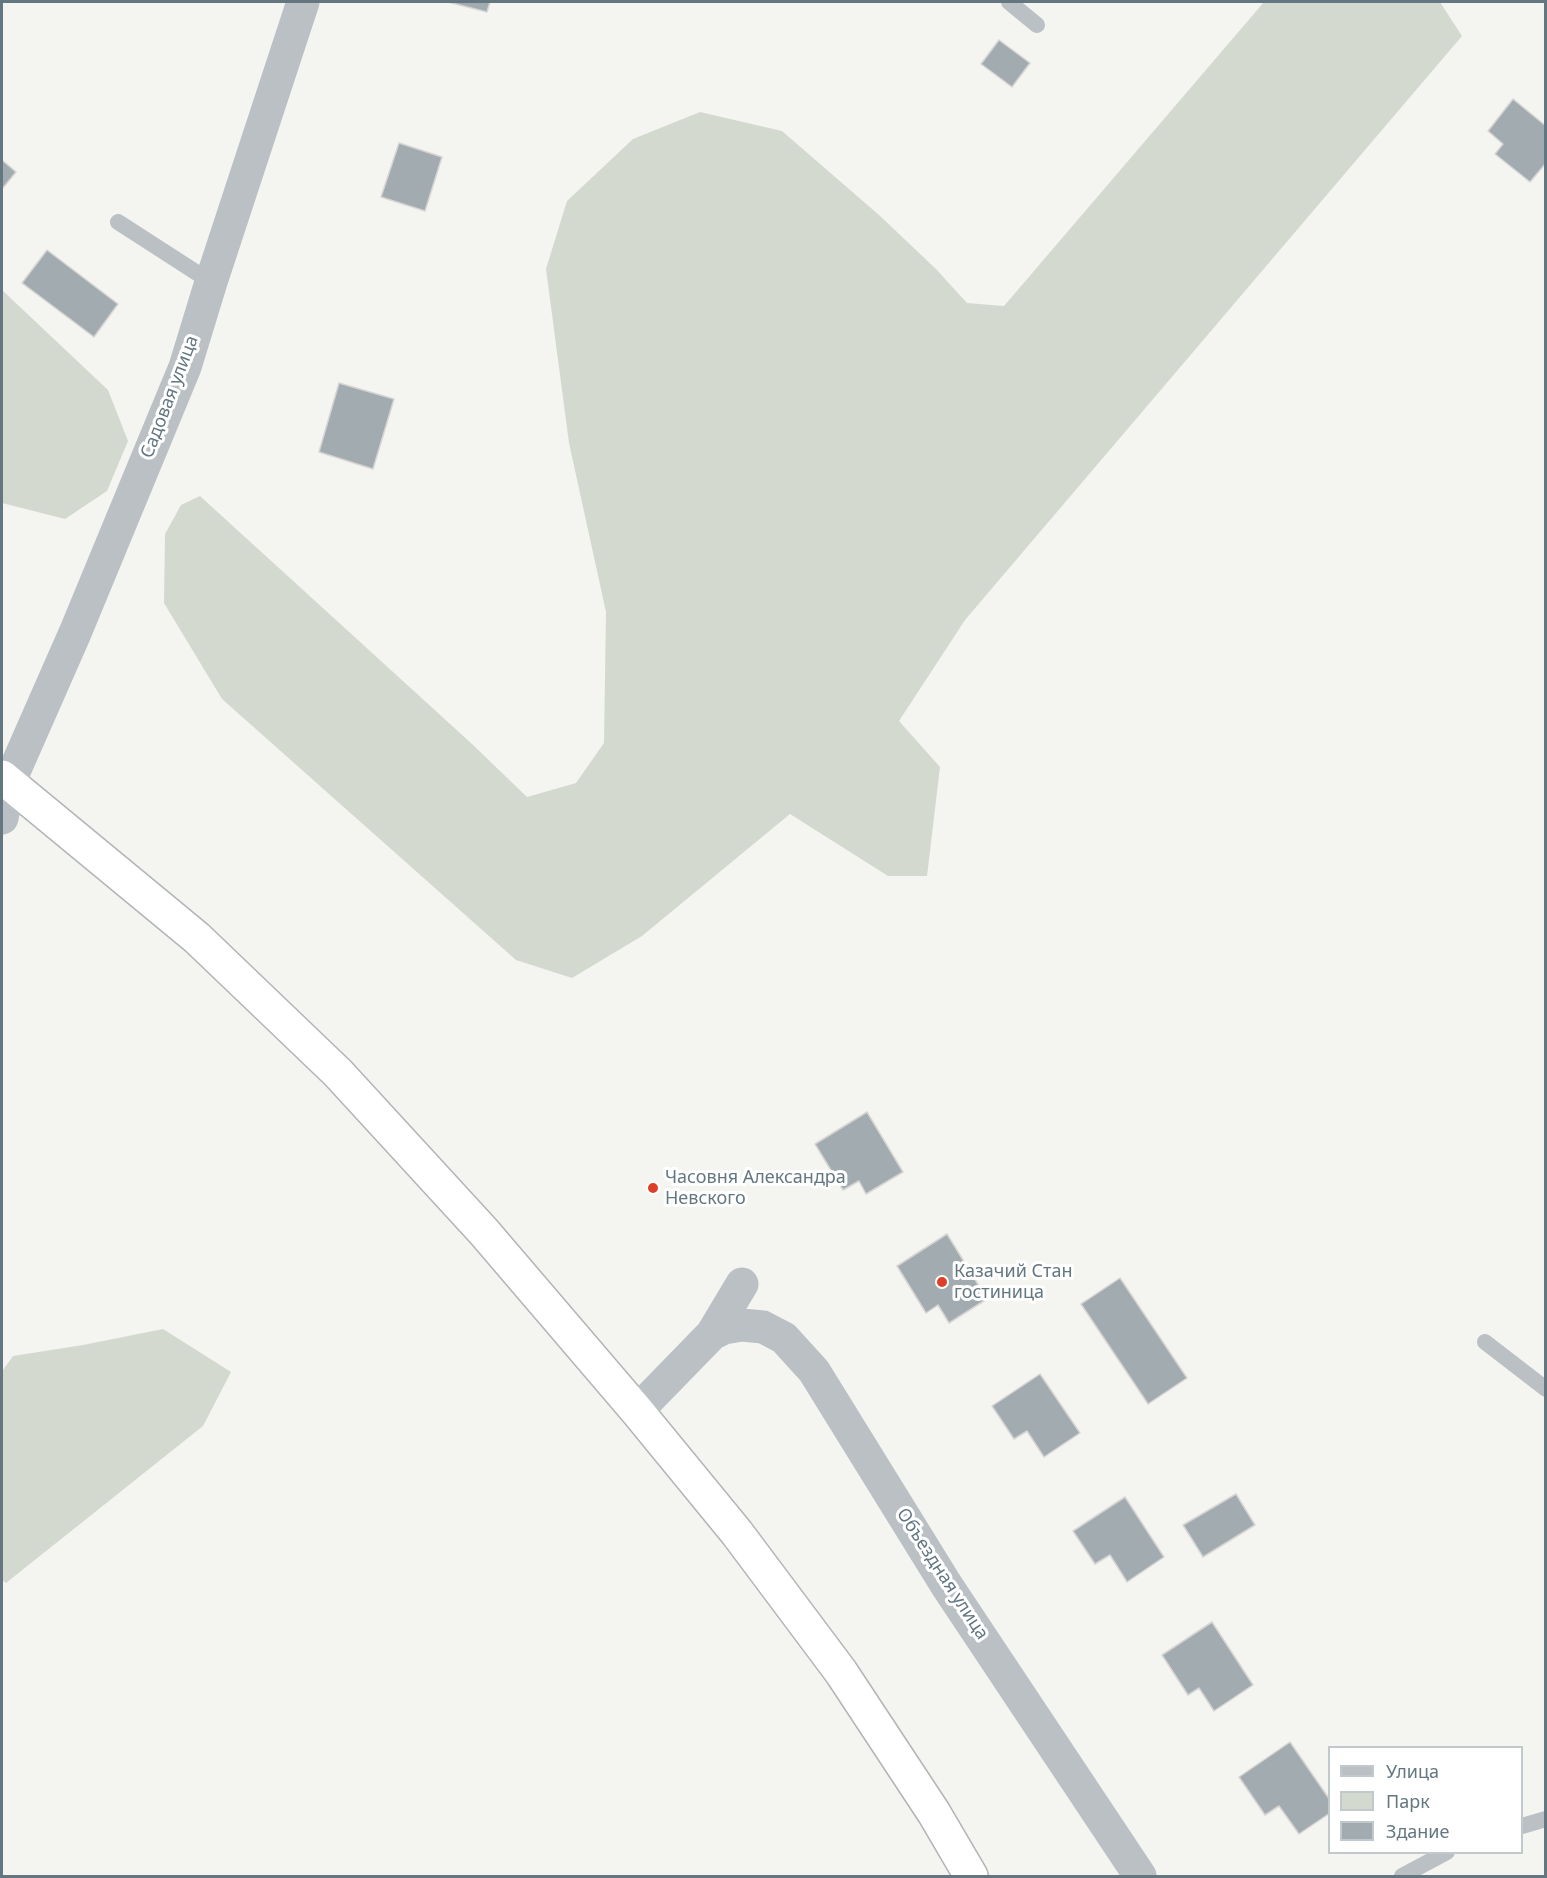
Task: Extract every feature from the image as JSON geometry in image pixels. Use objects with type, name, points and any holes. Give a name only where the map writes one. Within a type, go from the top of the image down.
[{"type":"highway","points":[[5,780],[197,938],[338,1073],[484,1232],[638,1411],[737,1533],[841,1672],[934,1813],[971,1876]]},
{"type":"street","name":"Садовая улица","points":[[2,818],[5,780],[75,633],[184,368],[210,282],[303,2]]},
{"type":"street","points":[[638,1411],[712,1334],[742,1284]]},
{"type":"street","name":"Объездная улица","points":[[712,1334],[724,1328],[742,1325],[764,1327],[784,1338],[814,1371],[947,1586],[1140,1876]]},
{"type":"lane","points":[[1009,2],[1037,25]]},
{"type":"lane","points":[[118,222],[210,282]]},
{"type":"lane","points":[[1485,1342],[1545,1389]]},
{"type":"lane","points":[[1523,1825],[1545,1819]]},
{"type":"lane","points":[[1402,1876],[1443,1854]]},
{"type":"green space","points":[[1264,2],[1440,2],[1462,36],[965,620],[899,721],[940,767],[927,876],[888,876],[790,814],[642,936],[572,978],[516,960],[222,699],[164,603],[165,534],[181,505],[200,496],[527,797],[576,783],[604,743],[606,612],[569,443],[546,269],[567,201],[633,139],[700,112],[782,131],[879,215],[936,269],[967,303],[1004,306]]},
{"type":"green space","points":[[2,290],[108,390],[128,441],[107,491],[65,519],[2,503]]},
{"type":"green space","points":[[163,1329],[231,1372],[203,1426],[6,1583],[2,1580],[3,1370],[13,1356]]},
{"type":"building","points":[[448,2],[490,2],[487,12]]},
{"type":"building","points":[[999,40],[1030,63],[1012,87],[981,64]]},
{"type":"building","points":[[1513,99],[1546,126],[1546,163],[1530,182],[1495,154],[1503,144],[1488,131]]},
{"type":"building","points":[[399,143],[442,157],[425,211],[381,197]]},
{"type":"building","points":[[2,160],[16,172],[2,189]]},
{"type":"building","points":[[47,250],[118,304],[94,337],[22,283]]},
{"type":"building","points":[[339,383],[394,399],[373,469],[319,452]]},
{"type":"building","points":[[867,1112],[903,1172],[866,1194],[859,1181],[843,1190],[815,1144]]},
{"type":"building","name":"Казачий Стан гостиница","points":[[947,1234],[987,1299],[949,1323],[938,1305],[926,1313],[897,1266]]},
{"type":"building","points":[[1120,1278],[1187,1378],[1148,1404],[1081,1304]]},
{"type":"building","points":[[1040,1374],[1080,1433],[1044,1457],[1027,1431],[1014,1439],[992,1406]]},
{"type":"building","points":[[1236,1494],[1255,1525],[1203,1557],[1183,1525]]},
{"type":"building","points":[[1125,1497],[1164,1557],[1127,1582],[1110,1555],[1095,1564],[1073,1531]]},
{"type":"building","points":[[1212,1622],[1253,1685],[1214,1711],[1199,1688],[1188,1695],[1162,1655]]},
{"type":"building","points":[[1290,1742],[1328,1797],[1328,1814],[1299,1834],[1279,1806],[1265,1815],[1239,1777]]},
{"type":"place","name":"Часовня Александра Невского","points":[[653,1188]]},
{"type":"place","name":"Казачий Стан гостиница","points":[[942,1282]]}]
